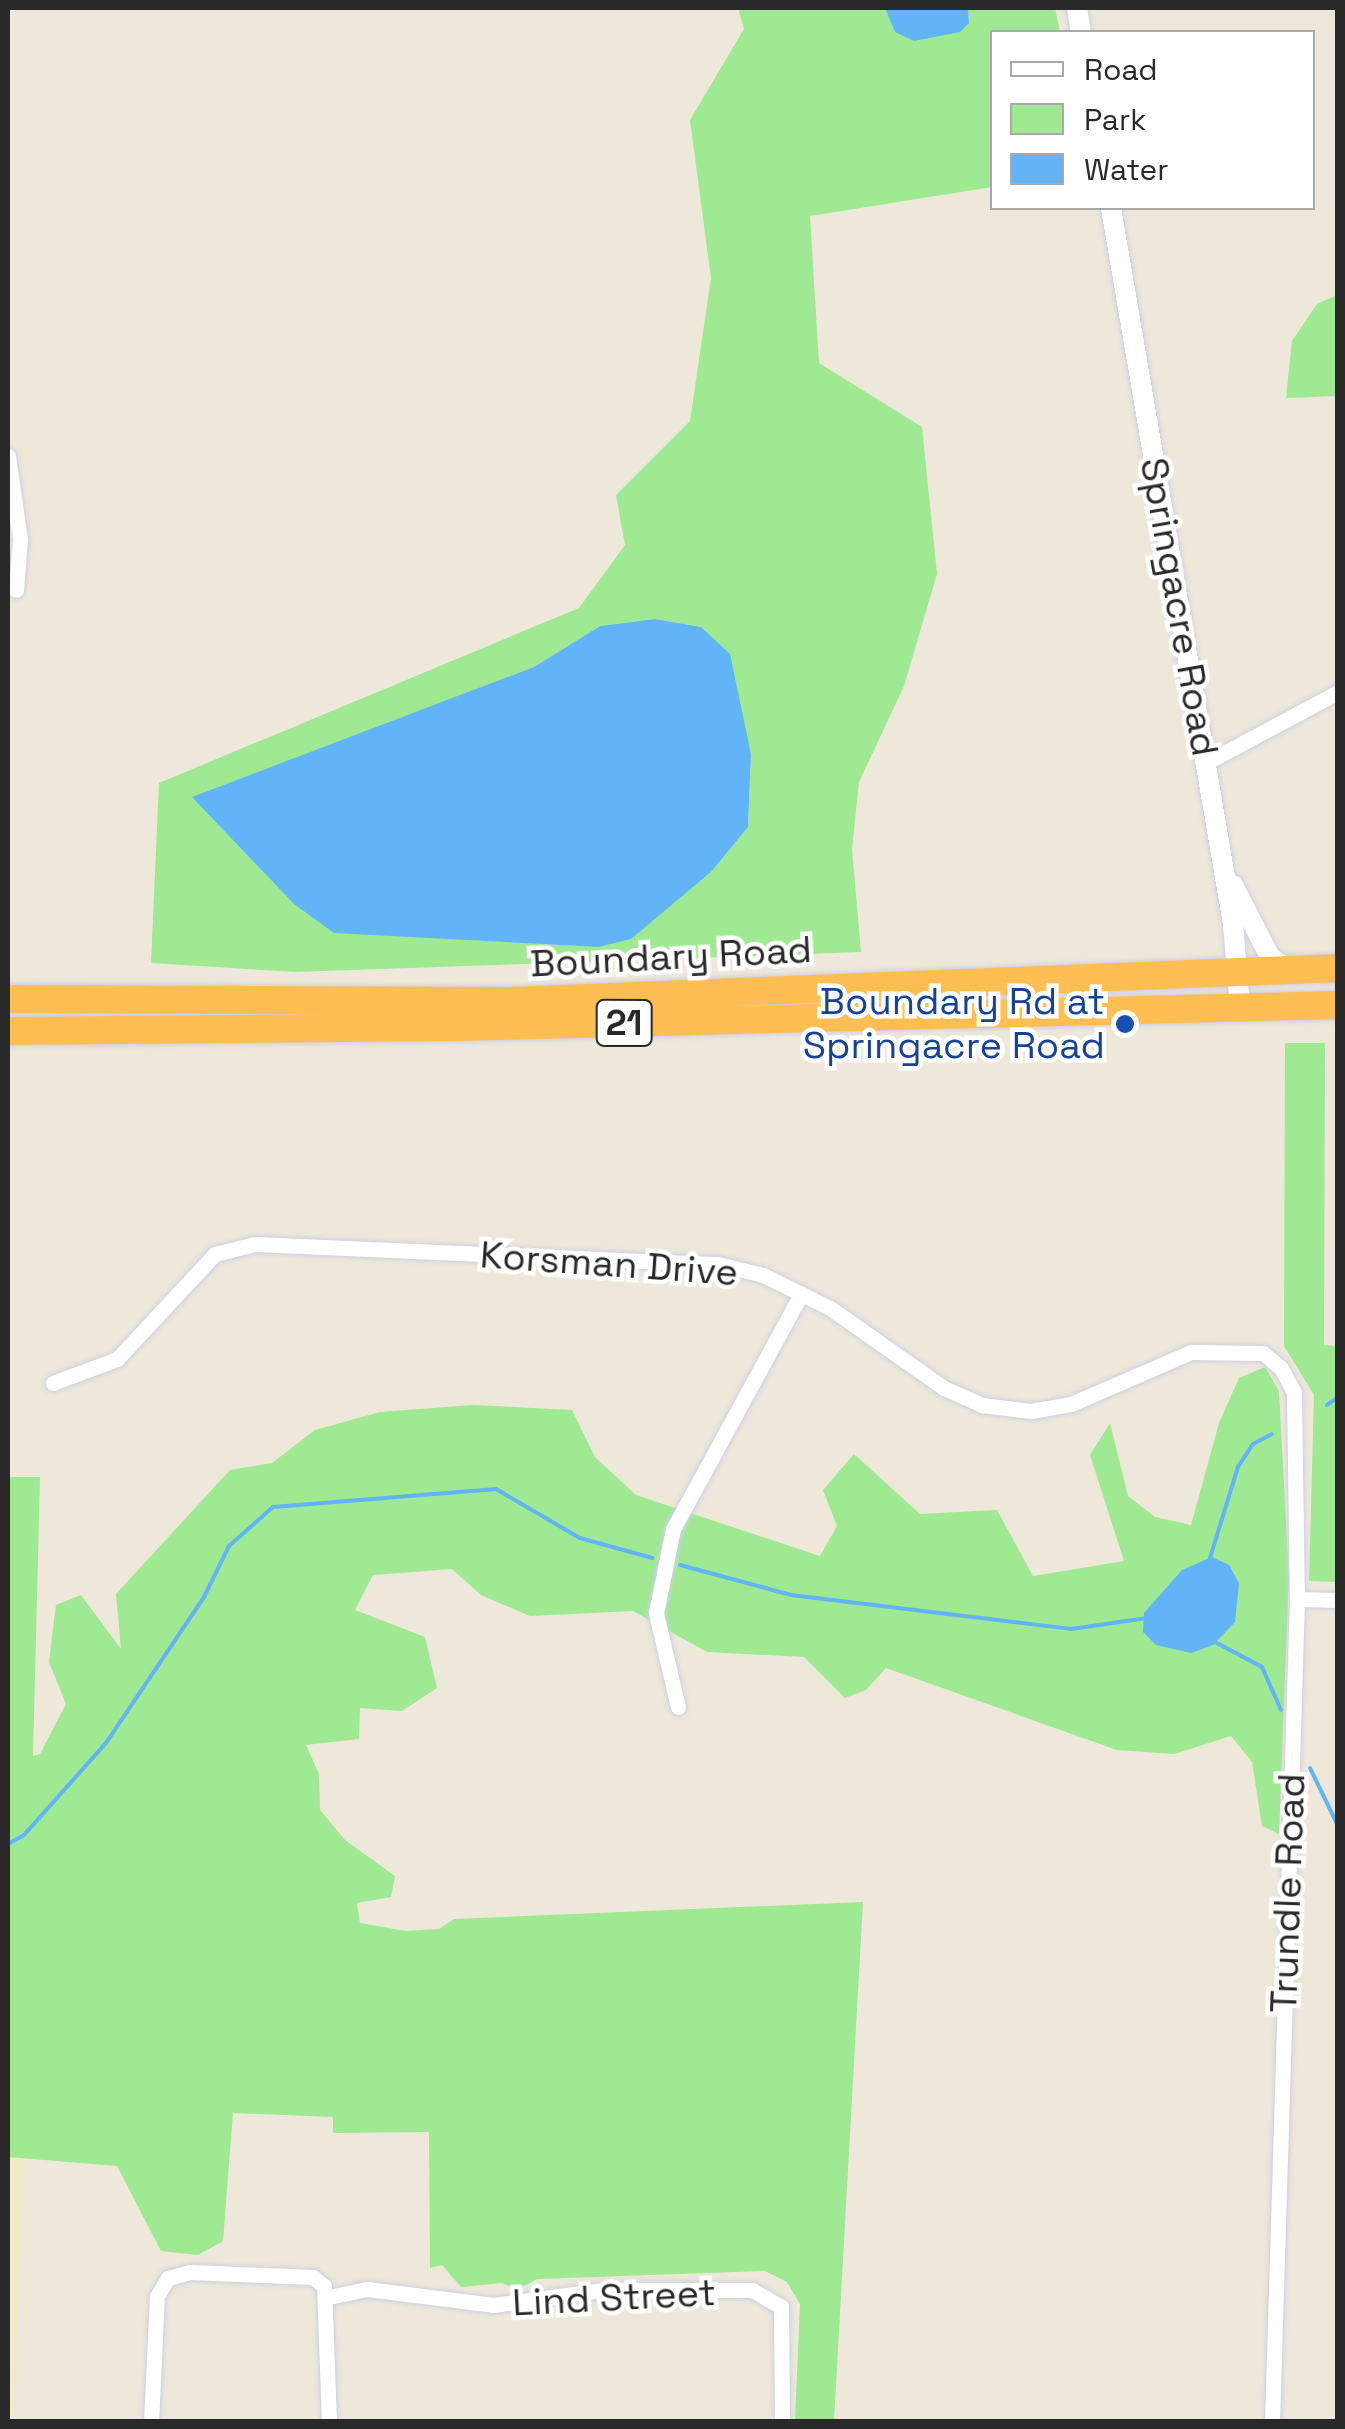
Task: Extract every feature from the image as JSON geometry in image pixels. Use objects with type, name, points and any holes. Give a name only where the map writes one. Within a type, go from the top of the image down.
[{"type":"highway","name":"Boundary Road","points":[[8,999],[510,1001],[1338,968]]},
{"type":"highway","name":"Boundary Road","points":[[8,1031],[457,1027],[1338,1004]]},
{"type":"street","name":"Springacre Road","points":[[1111,210],[1221,861],[1240,1007]]},
{"type":"street","points":[[8,456],[20,540],[16,590]]},
{"type":"street","points":[[1205,763],[1338,692]]},
{"type":"street","points":[[1221,861],[1270,957],[1286,968]]},
{"type":"street","name":"Korsman Drive","points":[[53,1383],[117,1359],[198,1270],[235,1246],[718,1264],[762,1275],[871,1332],[944,1388],[982,1405],[1031,1411],[1071,1404],[1191,1352],[1263,1353],[1281,1368]]},
{"type":"street","points":[[678,1707],[656,1613],[673,1529],[801,1294]]},
{"type":"street","name":"Trundle Road","points":[[1272,2422],[1297,1599],[1294,1392],[1281,1368]]},
{"type":"street","points":[[1297,1599],[1338,1600]]},
{"type":"street","points":[[151,2422],[157,2296],[168,2278],[190,2272],[312,2277],[329,2297],[329,2422]]},
{"type":"street","name":"Lind Street","points":[[329,2297],[367,2289],[493,2305],[619,2290],[752,2290],[782,2307],[782,2422]]},
{"type":"shaded area","points":[[35,1938],[13,2422],[8,2421],[8,1939]]},
{"type":"green space","points":[[738,8],[885,8],[969,23],[968,8],[1055,8],[1060,30],[990,30],[990,187],[810,216],[819,363],[922,427],[937,574],[904,686],[859,782],[852,849],[861,952],[295,972],[151,963],[159,783],[579,608],[625,545],[616,495],[690,421],[711,278],[690,120],[744,29]],"holes":[[[655,619],[701,627],[751,754],[748,827],[712,871],[598,947],[334,932],[308,754],[534,667],[600,626]]]},
{"type":"green space","points":[[1337,295],[1337,396],[1286,398],[1292,341],[1317,304]]},
{"type":"green space","points":[[1285,1043],[1325,1043],[1324,1345],[1337,1346],[1337,1582],[1309,1581],[1314,1395],[1284,1346]]},
{"type":"green space","points":[[1265,1367],[1279,1391],[1289,1576],[1279,1834],[1262,1826],[1252,1762],[1231,1736],[1174,1754],[1117,1750],[886,1668],[866,1690],[845,1698],[804,1657],[707,1652],[633,1611],[530,1616],[481,1595],[452,1569],[373,1575],[355,1610],[425,1637],[437,1688],[402,1711],[360,1708],[359,1739],[306,1745],[319,1774],[320,1810],[345,1840],[395,1876],[391,1897],[357,1903],[360,1923],[406,1931],[439,1929],[454,1919],[863,1902],[834,2421],[795,2421],[800,2304],[787,2282],[765,2271],[537,2279],[517,2290],[502,2283],[461,2287],[442,2265],[430,2268],[429,2132],[333,2133],[333,2117],[233,2113],[223,2241],[198,2255],[161,2251],[117,2166],[8,2157],[8,1477],[40,1477],[33,1756],[40,1754],[66,1704],[49,1662],[56,1605],[81,1595],[121,1649],[116,1594],[230,1470],[272,1463],[315,1430],[380,1412],[473,1405],[572,1410],[595,1457],[636,1495],[820,1556],[837,1526],[823,1490],[854,1454],[920,1514],[997,1510],[1033,1576],[1124,1561],[1090,1455],[1110,1423],[1128,1496],[1155,1517],[1191,1525],[1219,1423],[1239,1378]]},
{"type":"water","points":[[885,8],[968,8],[969,23],[960,32],[914,41],[895,32]]},
{"type":"water","points":[[655,619],[701,627],[730,654],[751,754],[748,827],[712,871],[631,939],[598,947],[334,933],[294,904],[192,797],[534,667],[600,626]]},
{"type":"water","points":[[1212,1557],[1229,1565],[1239,1583],[1235,1622],[1213,1645],[1191,1653],[1156,1645],[1143,1632],[1144,1613],[1182,1570]]},
{"type":"waterway","points":[[1327,1405],[1338,1397]]},
{"type":"waterway","points":[[1210,1558],[1238,1467],[1253,1444],[1272,1434]]},
{"type":"waterway","points":[[8,1844],[24,1835],[106,1743],[204,1597],[229,1546],[273,1507],[496,1489],[580,1538],[652,1558]]},
{"type":"waterway","points":[[680,1565],[791,1595],[1071,1629],[1147,1618]]},
{"type":"waterway","points":[[1215,1642],[1262,1667],[1281,1710]]},
{"type":"waterway","points":[[1310,1768],[1338,1826]]},
{"type":"place","name":"Boundary Rd at Springacre Road","points":[[1125,1024]]}]
